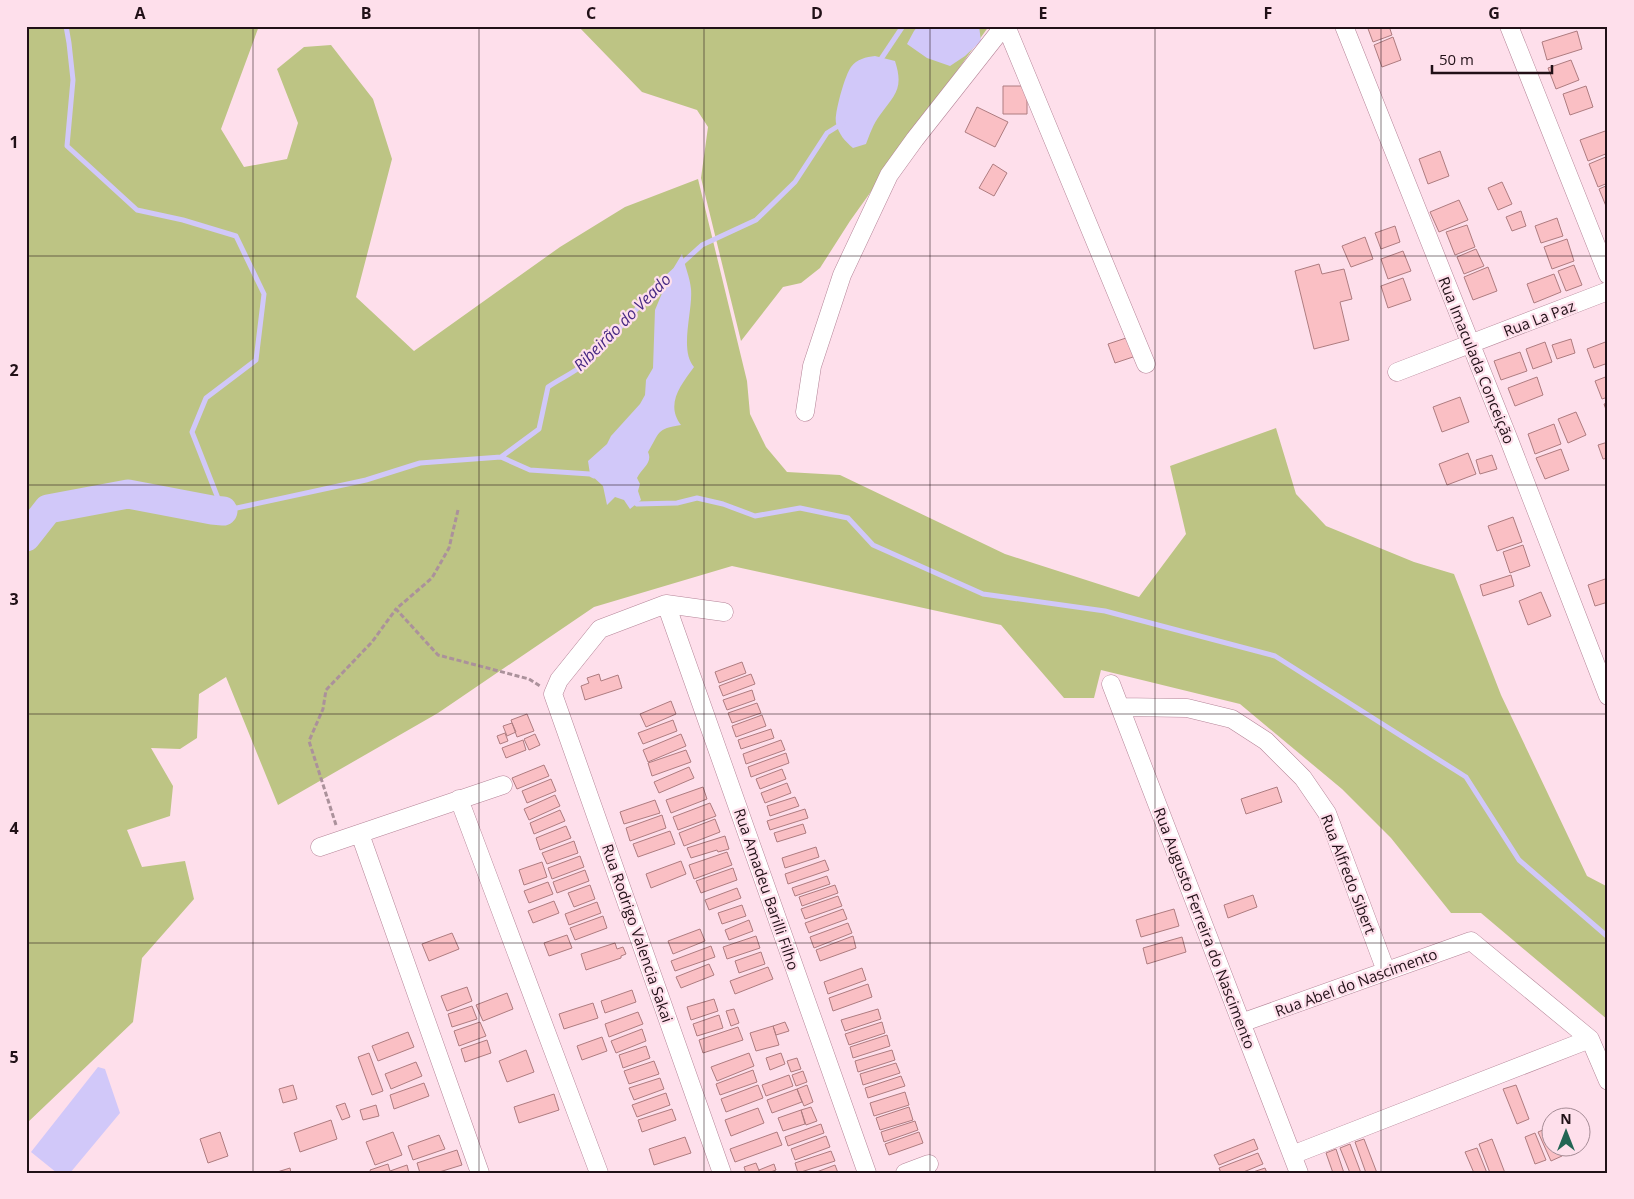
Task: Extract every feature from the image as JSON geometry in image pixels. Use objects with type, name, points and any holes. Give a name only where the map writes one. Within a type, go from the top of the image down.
[{"type":"street","points":[[805,412],[812,366],[842,275],[889,175],[915,139],[1005,26],[1146,364]]},
{"type":"street","name":"Rua Imaculada Conceição","points":[[1344,26],[1608,696]]},
{"type":"street","points":[[1509,26],[1608,275]]},
{"type":"street","name":"Rua La Paz","points":[[1397,372],[1608,291]]},
{"type":"street","points":[[553,694],[559,680],[600,630],[666,604],[724,612]]},
{"type":"street","name":"Rua Amadeu Barilli Filho","points":[[666,604],[868,1173]]},
{"type":"street","name":"Rua Augusto Ferreira do Nascimento","points":[[1111,684],[1299,1173]]},
{"type":"street","name":"Rua Rodrigo Valencia Sakai","points":[[553,694],[722,1173]]},
{"type":"street","name":"Rua Alfredo Sibert","points":[[1120,707],[1187,708],[1232,719],[1266,741],[1303,778],[1327,813],[1386,971]]},
{"type":"street","points":[[320,847],[503,784]]},
{"type":"street","points":[[459,799],[599,1173]]},
{"type":"street","points":[[360,834],[480,1173]]},
{"type":"street","name":"Rua Abel do Nascimento","points":[[1242,1024],[1471,941],[1590,1039]]},
{"type":"street","points":[[1292,1154],[1590,1039],[1608,1081]]},
{"type":"street","points":[[905,1173],[929,1164]]},
{"type":"path","points":[[341,840],[309,741],[323,709],[326,690],[372,642],[396,609],[432,578],[449,548],[458,510]]},
{"type":"path","points":[[396,609],[438,655],[529,678],[553,694]]},
{"type":"green space","points":[[26,26],[259,26],[221,129],[244,167],[287,159],[298,123],[277,69],[304,47],[331,45],[373,99],[392,159],[356,297],[414,351],[560,247],[625,207],[698,179],[747,381],[750,414],[766,447],[787,472],[840,475],[1005,554],[1139,597],[1186,534],[1170,466],[1276,428],[1296,494],[1326,526],[1414,562],[1454,574],[1501,695],[1587,876],[1608,887],[1608,1020],[1481,913],[1451,913],[1391,838],[1342,789],[1240,704],[1101,670],[1094,698],[1064,698],[1001,625],[732,566],[594,607],[438,713],[278,805],[226,677],[199,694],[197,738],[180,749],[151,748],[173,786],[170,816],[127,830],[142,867],[185,861],[194,899],[142,958],[133,1022],[26,1124]]},
{"type":"green space","points":[[578,26],[989,26],[850,221],[820,268],[801,283],[783,287],[741,341],[701,178],[708,127],[697,110],[642,92]]},
{"type":"shaded area","points":[[918,26],[979,26],[981,41],[965,56],[950,66],[927,58],[907,44]]},
{"type":"shaded area","points":[[875,56],[895,61],[899,78],[898,85],[894,96],[875,122],[866,144],[853,148],[847,143],[837,127],[838,103],[851,67],[862,59]]},
{"type":"shaded area","points":[[682,254],[691,289],[687,351],[694,367],[680,388],[675,402],[674,410],[681,425],[667,428],[660,432],[648,452],[648,462],[637,478],[640,484],[638,491],[641,500],[630,509],[624,500],[615,497],[607,505],[603,486],[590,474],[588,461],[607,444],[611,436],[640,404],[645,395],[646,380],[653,368],[655,310],[670,274]]},
{"type":"shaded area","points":[[98,1067],[105,1069],[120,1113],[70,1173],[57,1173],[31,1152]]},
{"type":"building","points":[[1367,26],[1389,26],[1392,35],[1373,42]]},
{"type":"building","points":[[1577,31],[1582,49],[1547,60],[1542,42]]},
{"type":"building","points":[[1393,37],[1401,60],[1382,67],[1374,45]]},
{"type":"building","points":[[1571,60],[1579,80],[1556,89],[1548,68]]},
{"type":"building","points":[[1003,86],[1027,86],[1027,114],[1003,114]]},
{"type":"building","points":[[1586,86],[1593,107],[1570,115],[1563,94]]},
{"type":"building","points":[[977,107],[1008,122],[995,147],[965,132]]},
{"type":"building","points":[[1608,130],[1608,153],[1588,161],[1580,140]]},
{"type":"building","points":[[1440,151],[1449,176],[1428,184],[1419,159]]},
{"type":"building","points":[[1608,156],[1608,183],[1598,187],[1589,164]]},
{"type":"building","points":[[993,164],[1007,173],[994,196],[979,188]]},
{"type":"building","points":[[1502,182],[1512,204],[1498,210],[1488,188]]},
{"type":"building","points":[[1608,185],[1608,211],[1599,189]]},
{"type":"building","points":[[1459,200],[1468,220],[1439,232],[1430,212]]},
{"type":"building","points":[[1521,211],[1526,226],[1512,231],[1506,217]]},
{"type":"building","points":[[1557,218],[1563,236],[1541,243],[1535,226]]},
{"type":"building","points":[[1467,225],[1475,247],[1455,255],[1446,232]]},
{"type":"building","points":[[1395,226],[1400,242],[1381,249],[1375,233]]},
{"type":"building","points":[[1365,237],[1373,259],[1351,267],[1342,246]]},
{"type":"building","points":[[1567,239],[1574,261],[1552,269],[1544,247]]},
{"type":"building","points":[[1476,249],[1484,266],[1464,274],[1457,257]]},
{"type":"building","points":[[1403,251],[1411,271],[1388,279],[1381,259]]},
{"type":"building","points":[[1319,264],[1322,274],[1344,269],[1352,299],[1340,302],[1349,340],[1314,349],[1295,271]]},
{"type":"building","points":[[1574,265],[1582,285],[1566,291],[1558,271]]},
{"type":"building","points":[[1488,267],[1497,291],[1473,300],[1464,277]]},
{"type":"building","points":[[1554,274],[1561,292],[1534,303],[1527,284]]},
{"type":"building","points":[[1403,278],[1411,300],[1388,308],[1381,286]]},
{"type":"building","points":[[1129,337],[1136,356],[1115,363],[1108,344]]},
{"type":"building","points":[[1571,339],[1575,353],[1557,359],[1552,345]]},
{"type":"building","points":[[1608,341],[1608,363],[1594,368],[1587,349]]},
{"type":"building","points":[[1545,342],[1552,362],[1533,369],[1526,349]]},
{"type":"building","points":[[1520,352],[1527,371],[1501,380],[1494,361]]},
{"type":"building","points":[[1608,376],[1608,397],[1602,399],[1595,381]]},
{"type":"building","points":[[1537,377],[1543,395],[1515,406],[1508,388]]},
{"type":"building","points":[[1460,397],[1469,422],[1442,432],[1433,407]]},
{"type":"building","points":[[1608,403],[1608,415],[1604,404]]},
{"type":"building","points":[[1576,412],[1586,435],[1568,443],[1558,419]]},
{"type":"building","points":[[1554,424],[1561,444],[1535,454],[1528,434]]},
{"type":"building","points":[[1608,442],[1608,458],[1603,459],[1598,445]]},
{"type":"building","points":[[1561,449],[1569,470],[1545,479],[1536,458]]},
{"type":"building","points":[[1468,453],[1476,474],[1447,485],[1439,464]]},
{"type":"building","points":[[1492,455],[1497,469],[1480,474],[1476,460]]},
{"type":"building","points":[[1513,517],[1522,542],[1497,551],[1488,526]]},
{"type":"building","points":[[1523,545],[1530,566],[1510,573],[1503,552]]},
{"type":"building","points":[[1511,575],[1514,586],[1483,596],[1480,585]]},
{"type":"building","points":[[1608,578],[1608,602],[1595,606],[1588,585]]},
{"type":"building","points":[[1541,592],[1551,616],[1528,625],[1519,601]]},
{"type":"building","points":[[742,662],[746,673],[719,683],[715,672]]},
{"type":"building","points":[[599,674],[601,681],[618,675],[622,688],[585,700],[581,686],[589,683],[587,678]]},
{"type":"building","points":[[751,674],[755,684],[723,696],[719,686]]},
{"type":"building","points":[[752,690],[755,700],[727,710],[723,700]]},
{"type":"building","points":[[671,701],[676,714],[646,727],[640,714]]},
{"type":"building","points":[[757,703],[761,713],[732,723],[728,713]]},
{"type":"building","points":[[527,714],[534,731],[517,737],[511,720]]},
{"type":"building","points":[[762,715],[766,726],[736,737],[732,726]]},
{"type":"building","points":[[673,720],[677,731],[643,744],[638,733]]},
{"type":"building","points":[[512,723],[516,732],[507,736],[503,726]]},
{"type":"building","points":[[771,729],[774,738],[741,749],[738,740]]},
{"type":"building","points":[[505,733],[508,741],[500,744],[497,736]]},
{"type":"building","points":[[535,734],[540,745],[529,750],[524,739]]},
{"type":"building","points":[[681,734],[686,746],[648,762],[643,750]]},
{"type":"building","points":[[523,740],[526,750],[506,758],[502,748]]},
{"type":"building","points":[[781,740],[785,750],[746,764],[743,754]]},
{"type":"building","points":[[686,750],[691,762],[652,776],[648,763]]},
{"type":"building","points":[[786,753],[789,763],[751,777],[748,767]]},
{"type":"building","points":[[544,765],[549,776],[517,789],[512,778]]},
{"type":"building","points":[[689,767],[694,778],[659,793],[654,782]]},
{"type":"building","points":[[782,769],[786,779],[760,789],[756,779]]},
{"type":"building","points":[[551,779],[556,791],[527,803],[522,791]]},
{"type":"building","points":[[787,783],[791,793],[765,803],[761,793]]},
{"type":"building","points":[[703,787],[707,799],[671,813],[666,800]]},
{"type":"building","points":[[1277,787],[1282,802],[1246,814],[1241,799]]},
{"type":"building","points":[[555,795],[560,806],[529,820],[524,809]]},
{"type":"building","points":[[795,797],[799,806],[770,816],[767,806]]},
{"type":"building","points":[[655,800],[660,813],[624,824],[620,812]]},
{"type":"building","points":[[710,803],[716,816],[678,830],[673,817]]},
{"type":"building","points":[[805,809],[808,818],[770,830],[767,821]]},
{"type":"building","points":[[560,810],[565,821],[534,834],[530,823]]},
{"type":"building","points":[[662,815],[666,828],[630,841],[626,828]]},
{"type":"building","points":[[715,819],[720,832],[684,846],[679,833]]},
{"type":"building","points":[[803,824],[806,833],[777,842],[774,833]]},
{"type":"building","points":[[566,826],[571,838],[540,850],[536,838]]},
{"type":"building","points":[[670,831],[675,844],[638,857],[633,844]]},
{"type":"building","points":[[725,836],[729,849],[718,852],[717,850],[691,858],[687,848]]},
{"type":"building","points":[[574,841],[578,853],[547,864],[542,853]]},
{"type":"building","points":[[816,847],[819,857],[785,868],[782,858]]},
{"type":"building","points":[[727,852],[732,865],[694,879],[689,865]]},
{"type":"building","points":[[580,856],[584,867],[552,879],[548,868]]},
{"type":"building","points":[[825,860],[829,870],[788,884],[785,874]]},
{"type":"building","points":[[681,861],[686,874],[651,888],[646,874]]},
{"type":"building","points":[[542,862],[547,877],[524,885],[519,870]]},
{"type":"building","points":[[733,868],[737,880],[701,893],[696,881]]},
{"type":"building","points":[[585,870],[589,881],[557,893],[553,882]]},
{"type":"building","points":[[827,876],[830,884],[795,896],[792,888]]},
{"type":"building","points":[[548,882],[553,894],[529,903],[524,891]]},
{"type":"building","points":[[590,885],[595,899],[574,907],[568,893]]},
{"type":"building","points":[[835,885],[838,893],[802,906],[799,897]]},
{"type":"building","points":[[737,888],[741,898],[709,910],[705,900]]},
{"type":"building","points":[[1253,895],[1257,907],[1228,918],[1224,905]]},
{"type":"building","points":[[838,896],[842,906],[805,919],[801,909]]},
{"type":"building","points":[[554,901],[559,913],[533,923],[528,911]]},
{"type":"building","points":[[597,902],[601,913],[569,925],[565,914]]},
{"type":"building","points":[[742,905],[746,916],[722,924],[718,913]]},
{"type":"building","points":[[843,909],[847,919],[809,933],[805,923]]},
{"type":"building","points":[[1174,909],[1179,926],[1141,937],[1136,920]]},
{"type":"building","points":[[603,916],[607,928],[575,940],[570,928]]},
{"type":"building","points":[[749,920],[753,931],[729,940],[725,930]]},
{"type":"building","points":[[848,923],[852,933],[814,948],[810,937]]},
{"type":"building","points":[[700,929],[705,941],[673,954],[668,941]]},
{"type":"building","points":[[452,933],[459,949],[429,961],[422,944]]},
{"type":"building","points":[[567,935],[572,948],[549,956],[544,943]]},
{"type":"building","points":[[756,936],[760,948],[727,959],[723,947]]},
{"type":"building","points":[[853,936],[856,948],[820,961],[816,950]]},
{"type":"building","points":[[1182,937],[1186,952],[1147,964],[1143,948]]},
{"type":"building","points":[[615,943],[617,949],[623,947],[626,954],[621,956],[621,958],[586,970],[581,954]]},
{"type":"building","points":[[711,946],[715,957],[675,971],[671,961]]},
{"type":"building","points":[[761,952],[765,964],[739,973],[735,961]]},
{"type":"building","points":[[709,964],[714,975],[681,988],[676,977]]},
{"type":"building","points":[[768,967],[773,979],[735,994],[730,981]]},
{"type":"building","points":[[862,968],[866,980],[828,994],[824,982]]},
{"type":"building","points":[[868,984],[872,997],[833,1011],[829,998]]},
{"type":"building","points":[[467,987],[472,1001],[447,1011],[441,996]]},
{"type":"building","points":[[632,990],[636,1002],[605,1013],[601,1001]]},
{"type":"building","points":[[507,993],[513,1009],[483,1021],[476,1005]]},
{"type":"building","points":[[714,999],[718,1011],[691,1020],[687,1007]]},
{"type":"building","points":[[593,1003],[598,1018],[564,1029],[559,1014]]},
{"type":"building","points":[[472,1006],[477,1019],[452,1027],[448,1014]]},
{"type":"building","points":[[734,1009],[739,1023],[731,1026],[726,1011]]},
{"type":"building","points":[[878,1009],[881,1019],[845,1031],[841,1020]]},
{"type":"building","points":[[638,1012],[643,1024],[609,1037],[605,1024]]},
{"type":"building","points":[[719,1015],[723,1028],[697,1036],[693,1024]]},
{"type":"building","points":[[480,1022],[486,1036],[459,1046],[454,1031]]},
{"type":"building","points":[[785,1022],[789,1031],[776,1035],[773,1026]]},
{"type":"building","points":[[882,1022],[885,1033],[849,1045],[845,1034]]},
{"type":"building","points":[[773,1026],[779,1045],[756,1051],[750,1033]]},
{"type":"building","points":[[738,1027],[743,1040],[703,1053],[699,1040]]},
{"type":"building","points":[[642,1029],[646,1041],[616,1053],[611,1041]]},
{"type":"building","points":[[408,1032],[414,1047],[378,1061],[372,1046]]},
{"type":"building","points":[[887,1035],[890,1046],[853,1058],[850,1047]]},
{"type":"building","points":[[602,1037],[607,1051],[582,1060],[577,1046]]},
{"type":"building","points":[[487,1040],[491,1053],[465,1062],[461,1049]]},
{"type":"building","points":[[646,1046],[650,1058],[623,1068],[619,1055]]},
{"type":"building","points":[[526,1050],[534,1072],[507,1082],[499,1061]]},
{"type":"building","points":[[892,1050],[895,1060],[858,1072],[855,1061]]},
{"type":"building","points":[[369,1053],[383,1091],[372,1095],[358,1057]]},
{"type":"building","points":[[749,1053],[754,1066],[717,1081],[711,1067]]},
{"type":"building","points":[[781,1053],[785,1064],[770,1070],[766,1058]]},
{"type":"building","points":[[797,1058],[801,1069],[791,1072],[787,1061]]},
{"type":"building","points":[[654,1061],[659,1074],[629,1084],[624,1071]]},
{"type":"building","points":[[416,1062],[422,1076],[391,1089],[385,1074]]},
{"type":"building","points":[[896,1063],[900,1073],[863,1085],[860,1074]]},
{"type":"building","points":[[753,1070],[757,1082],[720,1095],[716,1084]]},
{"type":"building","points":[[803,1071],[807,1082],[796,1086],[792,1075]]},
{"type":"building","points":[[789,1075],[793,1086],[766,1096],[762,1085]]},
{"type":"building","points":[[901,1076],[905,1086],[868,1098],[865,1088]]},
{"type":"building","points":[[660,1078],[664,1089],[634,1100],[629,1088]]},
{"type":"building","points":[[424,1083],[429,1096],[394,1109],[390,1095]]},
{"type":"building","points":[[293,1085],[297,1099],[283,1103],[279,1089]]},
{"type":"building","points":[[758,1085],[763,1098],[726,1112],[721,1099]]},
{"type":"building","points":[[807,1085],[813,1102],[804,1106],[797,1089]]},
{"type":"building","points":[[1516,1085],[1529,1119],[1517,1124],[1503,1089]]},
{"type":"building","points":[[797,1089],[802,1102],[772,1113],[767,1100]]},
{"type":"building","points":[[905,1092],[909,1105],[874,1116],[870,1103]]},
{"type":"building","points":[[666,1093],[670,1105],[637,1117],[632,1105]]},
{"type":"building","points":[[554,1094],[559,1110],[519,1123],[514,1107]]},
{"type":"building","points":[[345,1103],[350,1117],[342,1120],[336,1106]]},
{"type":"building","points":[[376,1105],[379,1116],[363,1120],[360,1110]]},
{"type":"building","points":[[811,1107],[817,1121],[806,1125],[801,1110]]},
{"type":"building","points":[[909,1107],[913,1120],[880,1130],[876,1118]]},
{"type":"building","points":[[758,1108],[764,1123],[731,1136],[725,1120]]},
{"type":"building","points":[[672,1109],[676,1120],[642,1132],[638,1120]]},
{"type":"building","points":[[801,1110],[805,1124],[783,1131],[778,1118]]},
{"type":"building","points":[[331,1120],[337,1139],[300,1152],[294,1133]]},
{"type":"building","points":[[915,1121],[918,1130],[884,1142],[881,1132]]},
{"type":"building","points":[[821,1124],[824,1133],[788,1146],[785,1137]]},
{"type":"building","points":[[1542,1130],[1542,1141],[1538,1132]]},
{"type":"building","points":[[220,1132],[228,1156],[208,1163],[200,1139]]},
{"type":"building","points":[[393,1132],[402,1155],[375,1165],[366,1142]]},
{"type":"building","points":[[777,1132],[782,1145],[735,1162],[730,1149]]},
{"type":"building","points":[[919,1132],[923,1143],[889,1155],[885,1144]]},
{"type":"building","points":[[1535,1133],[1542,1150],[1542,1156],[1544,1156],[1546,1160],[1535,1164],[1525,1137]]},
{"type":"building","points":[[439,1135],[445,1149],[413,1160],[408,1146]]},
{"type":"building","points":[[826,1136],[830,1147],[795,1160],[791,1149]]},
{"type":"building","points":[[685,1137],[691,1153],[654,1165],[649,1149]]},
{"type":"building","points":[[1254,1139],[1258,1149],[1219,1165],[1214,1155]]},
{"type":"building","points":[[1364,1139],[1377,1173],[1366,1173],[1355,1142]]},
{"type":"building","points":[[1492,1139],[1505,1173],[1490,1173],[1479,1144]]},
{"type":"building","points":[[1350,1144],[1361,1173],[1350,1173],[1340,1148]]},
{"type":"building","points":[[1477,1148],[1487,1173],[1474,1173],[1465,1152]]},
{"type":"building","points":[[1336,1149],[1344,1173],[1333,1173],[1326,1153]]},
{"type":"building","points":[[457,1150],[462,1165],[436,1173],[420,1173],[417,1163]]},
{"type":"building","points":[[831,1151],[835,1161],[798,1173],[795,1163]]},
{"type":"building","points":[[1258,1153],[1263,1164],[1241,1173],[1221,1173],[1219,1168]]},
{"type":"building","points":[[1549,1156],[1562,1156],[1551,1161]]},
{"type":"building","points":[[756,1163],[760,1173],[746,1173],[744,1167]]},
{"type":"building","points":[[388,1164],[390,1171],[407,1165],[409,1173],[371,1173],[370,1170]]},
{"type":"building","points":[[774,1164],[776,1170],[760,1173],[759,1170]]},
{"type":"building","points":[[835,1165],[838,1173],[814,1173]]},
{"type":"building","points":[[290,1168],[291,1173],[274,1173]]},
{"type":"building","points":[[1265,1168],[1267,1173],[1250,1173]]},
{"type":"waterway","points":[[66,26],[73,80],[67,146],[137,210],[183,220],[236,236],[264,294],[256,360],[206,398],[192,432],[223,511],[366,480],[420,463],[501,457],[539,429],[548,387],[584,364],[674,271]]},
{"type":"waterway","name":"Ribeirão do Veado","points":[[879,62],[903,26]]},
{"type":"waterway","name":"Ribeirão do Veado","points":[[680,265],[702,245],[756,220],[795,182],[827,133],[843,123]]},
{"type":"waterway","points":[[501,457],[530,470],[590,474],[594,476]]},
{"type":"waterway","name":"Ribeirão do Veado","points":[[26,537],[48,509],[128,494],[223,511]]},
{"type":"waterway","points":[[633,501],[637,504],[677,503],[697,498],[723,504],[755,516],[800,508],[848,518],[873,545],[983,594],[1105,611],[1275,656],[1466,777],[1519,860],[1608,937]]}]
